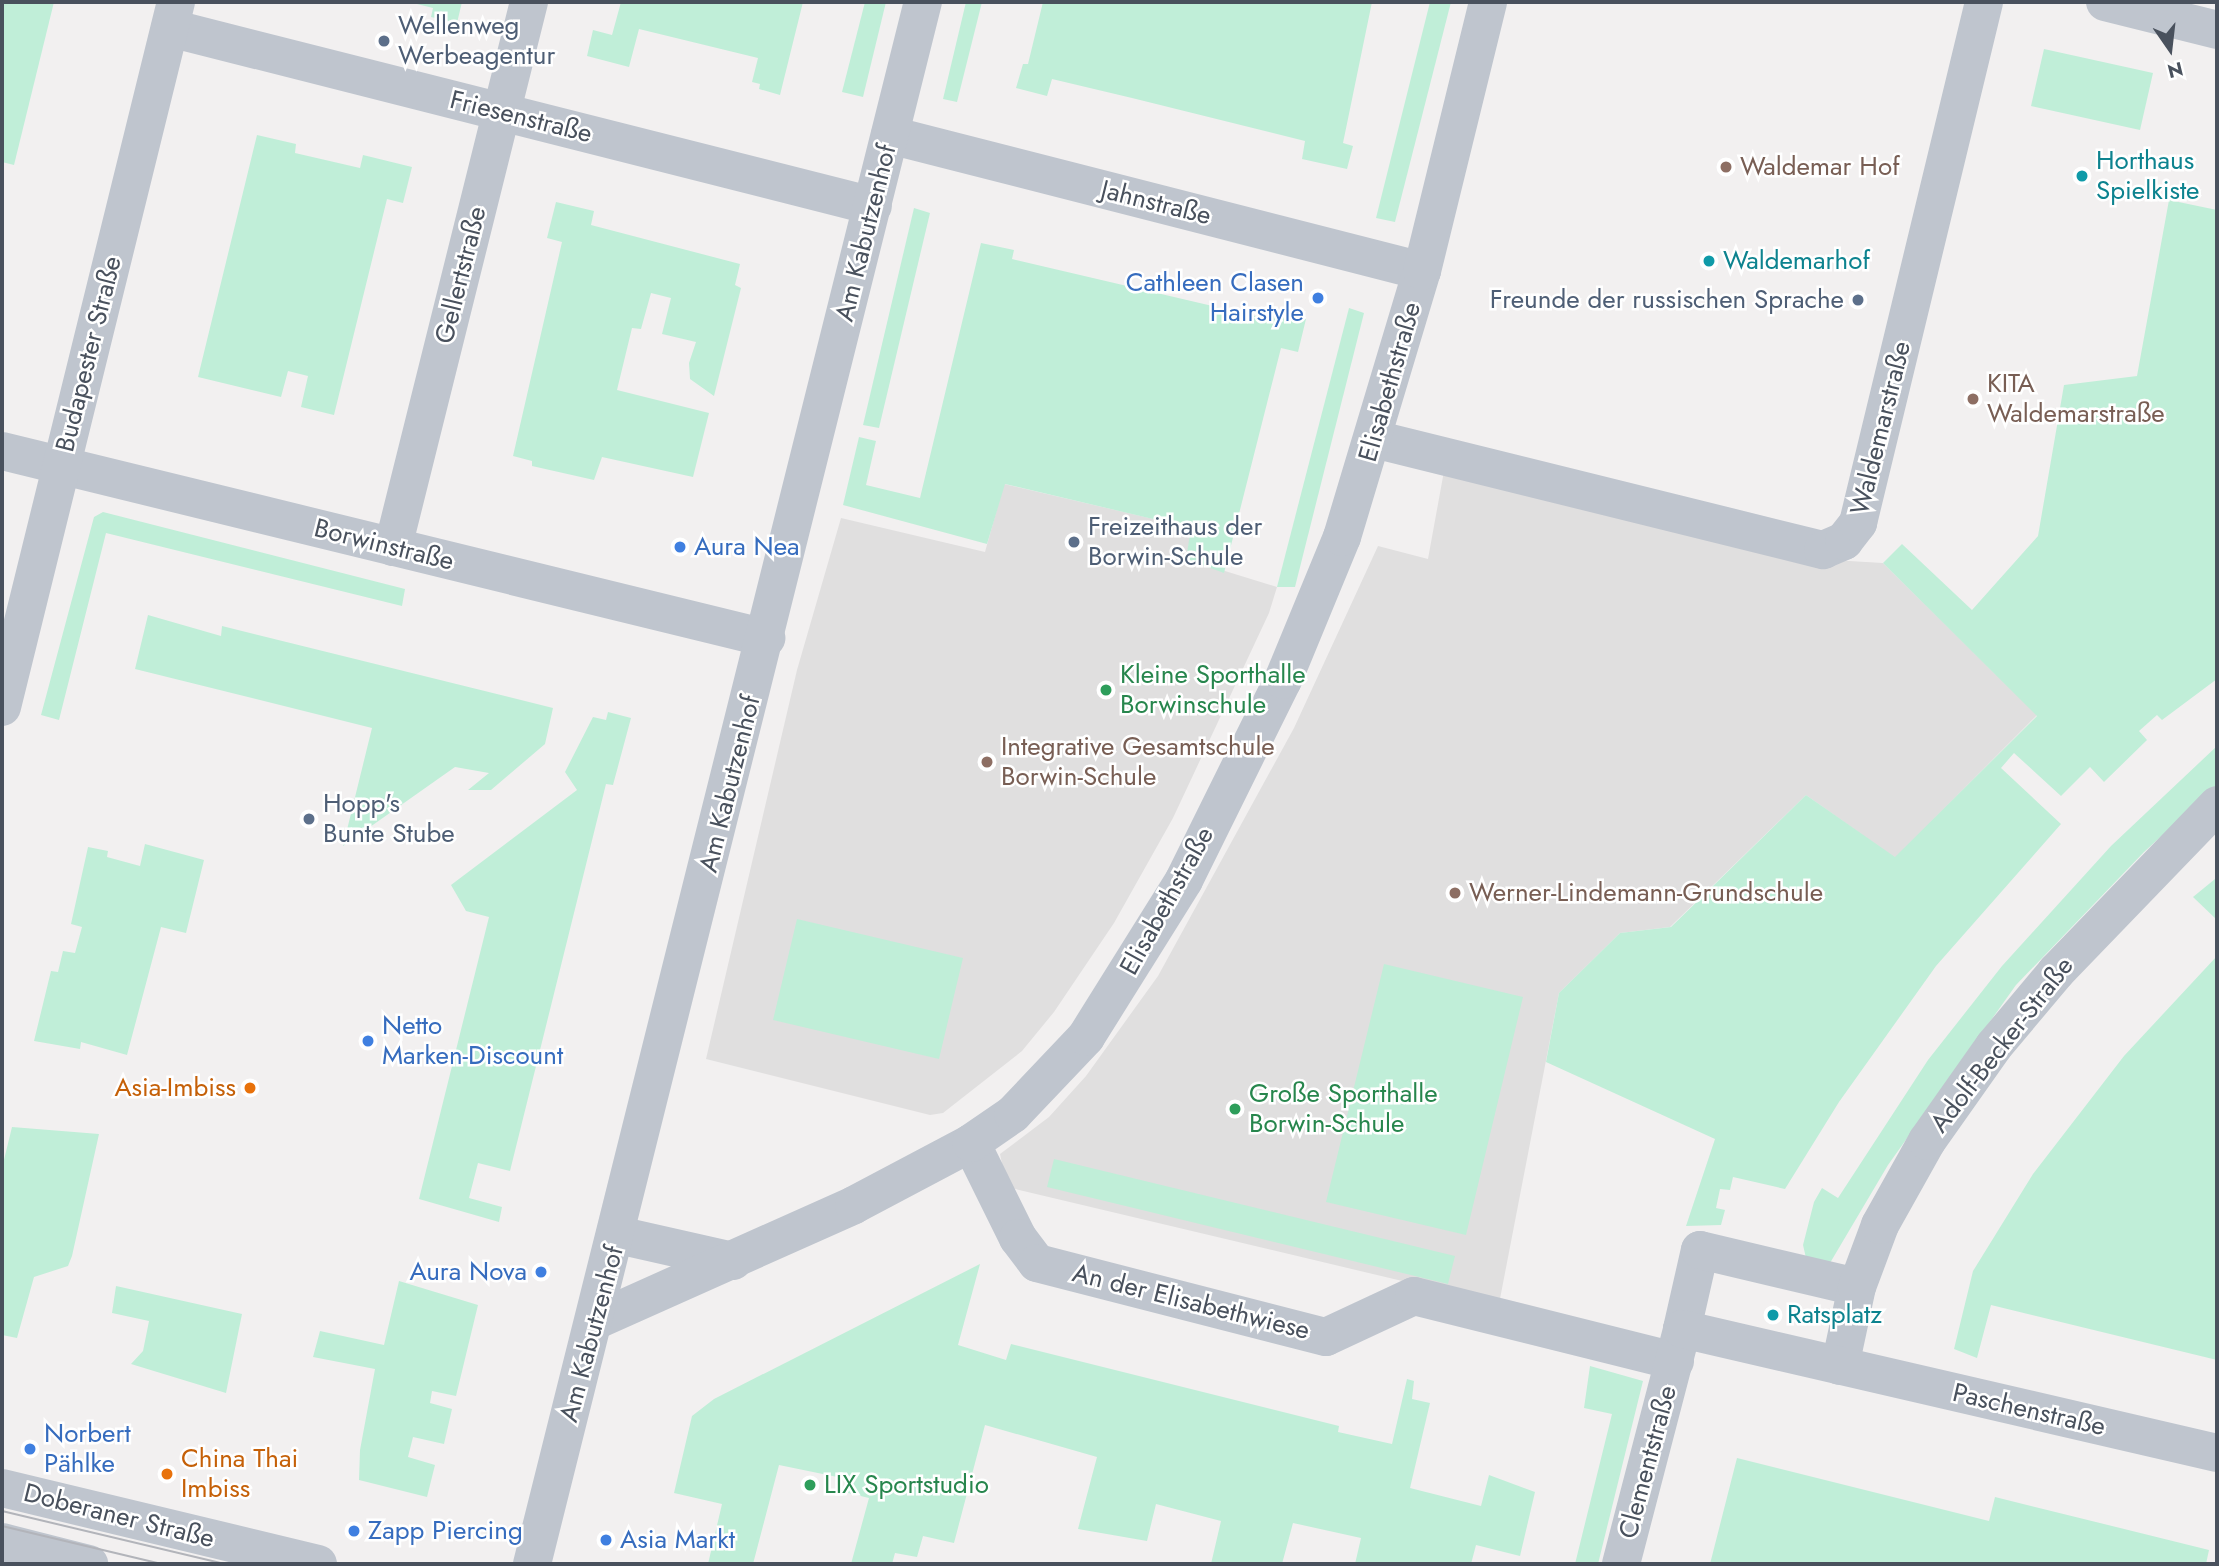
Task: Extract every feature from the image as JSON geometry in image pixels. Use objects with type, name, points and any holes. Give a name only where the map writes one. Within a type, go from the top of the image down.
[{"type":"street","name":"Gellertstraße","points":[[393,547],[529,2]]},
{"type":"street","name":"Am Kabutzenhof","points":[[532,1564],[618,1235],[923,2]]},
{"type":"street","name":"Elisabethstraße","points":[[595,1321],[733,1261],[971,1143],[1013,1114],[1086,1037],[1184,880],[1307,626],[1374,439],[1422,271],[1488,2]]},
{"type":"street","name":"Waldemarstraße","points":[[1374,439],[1823,550],[1844,541],[1858,523],[1984,2]]},
{"type":"street","points":[[2105,2],[2217,30]]},
{"type":"street","name":"Friesenstraße","points":[[173,15],[502,112],[873,206]]},
{"type":"street","name":"Budapester Straße","points":[[2,706],[173,15]]},
{"type":"street","name":"Jahnstraße","points":[[890,135],[1422,271]]},
{"type":"street","name":"Borwinstraße","points":[[2,452],[766,638]]},
{"type":"street","name":"Adolf-Becker-Straße","points":[[1840,1366],[1857,1286],[1880,1224],[1927,1141],[1994,1046],[2112,909],[2217,805]]},
{"type":"street","name":"An der Elisabethwiese","points":[[971,1143],[1018,1238],[1037,1263],[1326,1337],[1414,1296],[1679,1345]]},
{"type":"street","points":[[618,1235],[733,1261]]},
{"type":"street","points":[[1840,1366],[1679,1345],[1700,1250],[1857,1286]]},
{"type":"street","name":"Clementstraße","points":[[1621,1564],[1679,1345]]},
{"type":"street","name":"Paschenstraße","points":[[1840,1366],[2217,1453]]},
{"type":"street","name":"Doberaner Straße","points":[[2,1488],[318,1564]]},
{"type":"street","name":"Doberaner Straße","points":[[2,1542],[89,1564]]},
{"type":"shaded area","name":"Werner-Lindemann-Grundschule","points":[[1444,471],[1815,559],[1883,563],[2037,715],[1895,858],[1806,795],[1670,927],[1620,933],[1559,993],[1499,1304],[1007,1187],[1000,1154],[1049,1117],[1086,1076],[1158,976],[1294,728],[1378,546],[1428,559]]},
{"type":"shaded area","name":"Integrative Gesamtschule Borwin-Schule","points":[[1004,484],[1192,528],[1186,559],[1277,587],[1269,613],[1173,818],[1114,923],[1054,1012],[1022,1051],[943,1113],[930,1115],[706,1059],[797,670],[841,518],[985,552]]},
{"type":"green space","points":[[2,2],[54,2],[14,165],[2,162]]},
{"type":"green space","points":[[409,2],[462,2],[457,23],[431,17],[433,8]]},
{"type":"green space","points":[[621,2],[803,2],[780,95],[759,89],[760,84],[752,82],[758,58],[639,29],[629,67],[587,56],[593,30],[612,35]]},
{"type":"green space","points":[[865,2],[886,2],[863,97],[842,92]]},
{"type":"green space","points":[[966,2],[982,2],[957,102],[943,99]]},
{"type":"green space","points":[[1043,2],[1372,2],[1343,143],[1353,146],[1347,169],[1302,159],[1305,141],[1132,98],[1052,79],[1047,96],[1016,88],[1023,64],[1028,64]]},
{"type":"green space","points":[[1430,2],[1451,2],[1395,222],[1376,218]]},
{"type":"green space","points":[[2044,49],[2153,73],[2140,130],[2031,106]]},
{"type":"green space","points":[[257,135],[296,144],[295,153],[360,168],[363,155],[412,167],[403,203],[387,199],[334,415],[301,407],[308,376],[288,371],[281,397],[198,377]]},
{"type":"green space","points":[[2169,200],[2217,210],[2217,679],[2162,720],[2157,715],[2139,731],[2147,740],[2104,782],[2090,767],[2061,796],[2014,753],[2001,768],[2061,824],[1936,966],[1839,1102],[1785,1189],[1733,1177],[1730,1190],[1720,1189],[1716,1208],[1725,1210],[1721,1225],[1686,1226],[1715,1139],[1546,1062],[1559,993],[1620,933],[1671,927],[1806,795],[1895,857],[2037,716],[1883,563],[1902,544],[1972,610],[2038,536],[2064,385],[2137,376]]},
{"type":"green space","points":[[556,202],[594,211],[591,225],[740,264],[735,285],[741,288],[714,396],[690,379],[689,363],[696,342],[662,334],[671,298],[651,293],[641,329],[632,328],[617,390],[709,413],[693,477],[602,457],[594,480],[532,466],[532,461],[513,456],[562,242],[547,238]]},
{"type":"green space","points":[[914,208],[930,213],[879,428],[863,425]]},
{"type":"green space","points":[[981,243],[1014,250],[1012,259],[1268,319],[1271,311],[1306,319],[1298,352],[1281,348],[1224,573],[1186,559],[1191,528],[1005,484],[987,544],[843,505],[859,437],[876,441],[866,485],[920,498]]},
{"type":"green space","points":[[1349,308],[1364,313],[1295,587],[1277,587]]},
{"type":"green space","points":[[103,512],[405,589],[402,606],[106,533],[59,720],[41,715],[94,517]]},
{"type":"green space","points":[[148,615],[221,636],[222,626],[553,708],[545,744],[491,790],[468,790],[489,773],[455,767],[343,846],[372,728],[135,669]]},
{"type":"green space","points":[[608,712],[631,718],[613,785],[606,784],[510,1171],[478,1163],[469,1198],[502,1207],[499,1222],[419,1199],[489,917],[466,911],[451,885],[577,790],[565,772],[593,717],[606,720]]},
{"type":"green space","points":[[2217,746],[2217,785],[2144,852],[2016,985],[1888,1165],[1830,1263],[1806,1258],[1803,1245],[1814,1202],[1822,1188],[1838,1198],[1928,1060],[2002,966],[2111,846]]},
{"type":"green space","points":[[145,844],[204,860],[186,933],[161,927],[127,1055],[81,1042],[80,1049],[34,1041],[51,971],[58,972],[63,951],[75,953],[82,927],[71,924],[88,847],[108,851],[107,857],[140,866]]},
{"type":"green space","points":[[2215,879],[2217,881],[2217,920],[2193,897]]},
{"type":"green space","points":[[797,919],[963,958],[939,1059],[773,1020]]},
{"type":"green space","points":[[2217,956],[2217,1360],[1991,1305],[1977,1358],[1954,1349],[1973,1271],[2033,1174],[2124,1056]]},
{"type":"green space","points":[[1384,964],[1523,997],[1466,1235],[1326,1202]]},
{"type":"green space","points":[[12,1127],[99,1134],[68,1266],[34,1277],[17,1338],[2,1335],[2,1168]]},
{"type":"green space","points":[[1054,1159],[1455,1256],[1448,1284],[1047,1187]]},
{"type":"green space","points":[[980,1264],[958,1345],[1006,1360],[1011,1344],[1339,1426],[1338,1432],[1392,1444],[1407,1379],[1414,1381],[1412,1399],[1430,1403],[1410,1488],[1481,1506],[1489,1475],[1535,1492],[1520,1556],[1476,1545],[1471,1564],[1355,1564],[1361,1538],[1293,1523],[1282,1564],[1211,1564],[1221,1521],[1156,1504],[1147,1541],[1078,1529],[1097,1457],[985,1425],[954,1543],[923,1536],[917,1557],[895,1553],[892,1564],[851,1564],[869,1498],[844,1492],[847,1479],[779,1465],[753,1564],[708,1564],[722,1504],[674,1493],[692,1416],[714,1399]]},
{"type":"green space","points":[[399,1281],[478,1305],[456,1396],[432,1391],[430,1403],[452,1409],[444,1444],[413,1437],[408,1457],[435,1465],[427,1497],[359,1480],[360,1450],[375,1369],[313,1357],[320,1331],[384,1345]]},
{"type":"green space","points":[[116,1286],[242,1314],[226,1393],[131,1364],[143,1351],[149,1321],[112,1313]]},
{"type":"green space","points":[[1590,1366],[1643,1381],[1598,1564],[1575,1564],[1612,1414],[1584,1408]]},
{"type":"green space","points":[[1737,1458],[1989,1521],[1995,1497],[2209,1550],[2206,1564],[1710,1564]]},
{"type":"tram line","points":[[2,1511],[224,1564]]},
{"type":"tram line","points":[[2,1526],[161,1564]]},
{"type":"place","name":"Wellenweg Werbeagentur","points":[[384,41]]},
{"type":"place","name":"Waldemar Hof","points":[[1726,167]]},
{"type":"place","name":"Horthaus Spielkiste","points":[[2082,176]]},
{"type":"place","name":"Waldemarhof","points":[[1709,261]]},
{"type":"place","name":"Cathleen Clasen Hairstyle","points":[[1318,298]]},
{"type":"place","name":"Freunde der russischen Sprache","points":[[1858,300]]},
{"type":"place","name":"KITA Waldemarstraße","points":[[1973,399]]},
{"type":"place","name":"Freizeithaus der Borwin-Schule","points":[[1074,542]]},
{"type":"place","name":"Aura Nea","points":[[680,547]]},
{"type":"place","name":"Kleine Sporthalle Borwinschule","points":[[1106,690]]},
{"type":"place","name":"Integrative Gesamtschule Borwin-Schule","points":[[987,762]]},
{"type":"place","name":"Hopp's Bunte Stube","points":[[309,819]]},
{"type":"place","name":"Werner-Lindemann-Grundschule","points":[[1455,893]]},
{"type":"place","name":"Netto Marken-Discount","points":[[368,1041]]},
{"type":"place","name":"Asia-Imbiss","points":[[250,1088]]},
{"type":"place","name":"Große Sporthalle Borwin-Schule","points":[[1235,1109]]},
{"type":"place","name":"Aura Nova","points":[[541,1272]]},
{"type":"place","name":"Ratsplatz","points":[[1773,1315]]},
{"type":"place","name":"Norbert Pählke","points":[[30,1449]]},
{"type":"place","name":"China Thai Imbiss","points":[[167,1474]]},
{"type":"place","name":"LIX Sportstudio","points":[[810,1485]]},
{"type":"place","name":"Zapp Piercing","points":[[354,1531]]},
{"type":"place","name":"Asia Markt","points":[[606,1540]]}]
